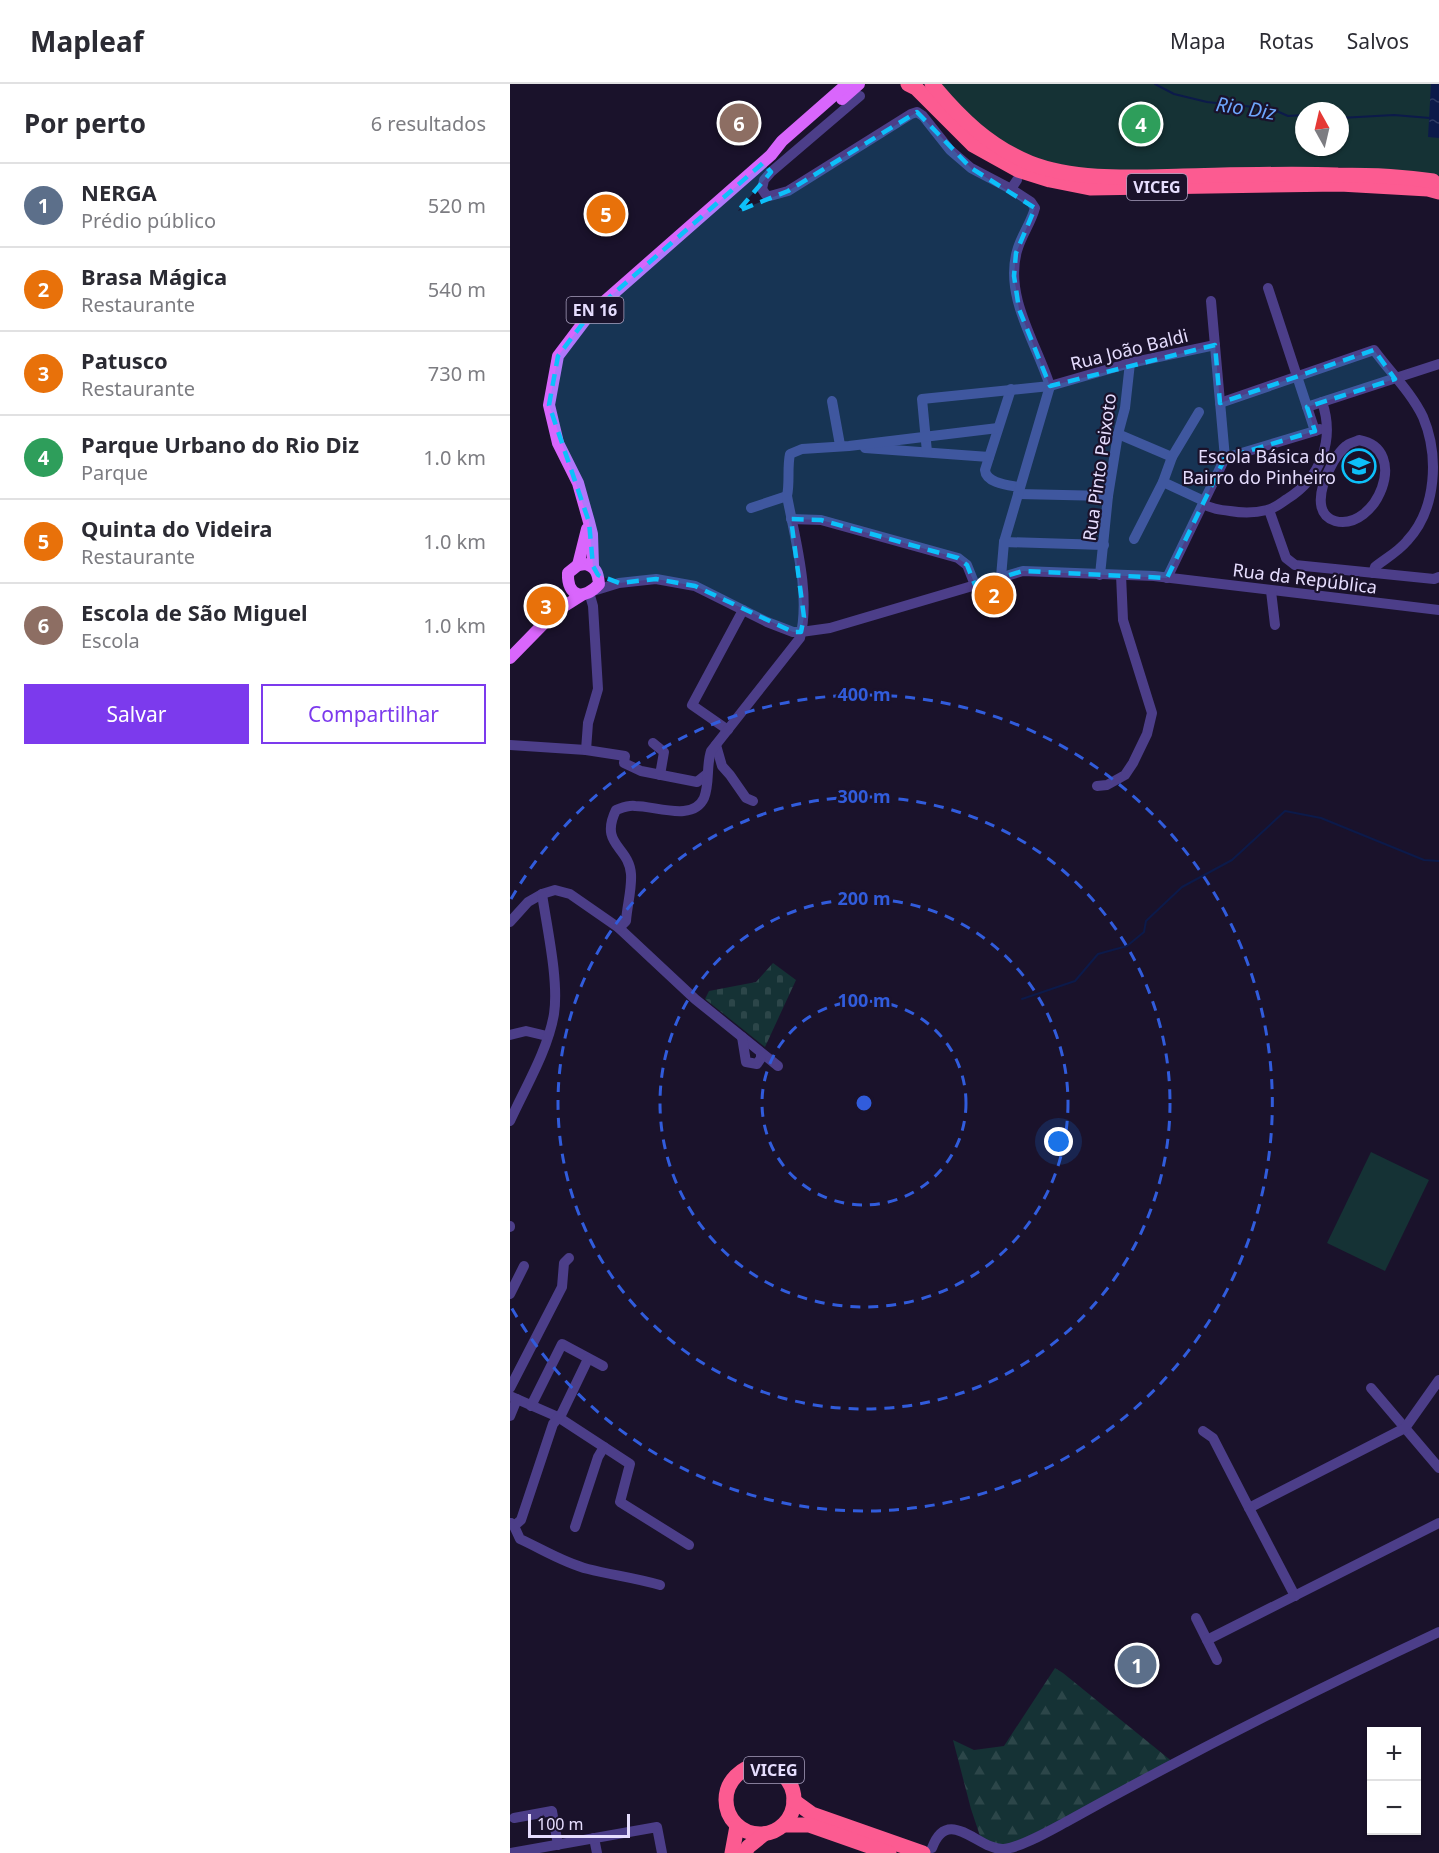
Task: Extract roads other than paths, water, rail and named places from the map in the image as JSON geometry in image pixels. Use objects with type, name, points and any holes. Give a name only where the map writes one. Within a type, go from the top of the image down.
[{"type":"highway","name":"VICEG","points":[[908,84],[916,88],[972,145],[1018,170],[1050,180],[1090,188],[1340,184],[1428,189],[1439,192]]},
{"type":"highway","name":"VICEG","points":[[932,84],[953,110],[990,142],[1031,163],[1078,175],[1402,176],[1439,182]]},
{"type":"highway","name":"VICEG","points":[[737,1826],[728,1813],[725,1803],[726,1793],[730,1782],[737,1774],[747,1768],[758,1766],[769,1767],[779,1772],[787,1780],[792,1790],[794,1801],[789,1818],[784,1824]]},
{"type":"highway","name":"VICEG","points":[[794,1801],[812,1814],[928,1850]]},
{"type":"highway","points":[[732,1853],[737,1826],[754,1834],[764,1834],[784,1824],[809,1825],[889,1853]]},
{"type":"highway","points":[[745,1853],[748,1847],[764,1834]]},
{"type":"main road","name":"EN 16","points":[[769,163],[782,141],[847,84]]},
{"type":"main road","name":"EN 16","points":[[588,593],[599,584],[592,534],[578,483],[558,443],[549,405],[558,356],[589,315],[788,146],[860,90]]},
{"type":"main road","points":[[555,612],[568,584],[568,573],[578,565],[589,522]]},
{"type":"main road","points":[[578,565],[596,571]]},
{"type":"main road","points":[[568,584],[573,591],[588,593]]},
{"type":"main road","points":[[510,658],[555,612],[588,593]]},
{"type":"street","points":[[769,163],[762,189],[766,195],[770,196],[788,191],[869,139],[917,112],[923,116],[950,150],[971,168],[1014,184],[1035,208],[1032,221],[1016,253],[1014,276],[1019,309],[1045,368],[1050,386],[1004,542],[1001,577]]},
{"type":"street","points":[[1268,288],[1315,431]]},
{"type":"street","points":[[1167,578],[1225,458],[1211,301]]},
{"type":"street","name":"Rua João Baldi","points":[[926,436],[922,399],[1050,386],[1130,363],[1215,345]]},
{"type":"street","points":[[1220,403],[1374,350],[1425,419],[1434,446],[1436,475],[1428,507],[1421,523],[1407,542],[1375,567],[1373,573]]},
{"type":"street","name":"Rua Pinto Peixoto","points":[[1100,574],[1108,496],[1118,434],[1125,408],[1130,363]]},
{"type":"street","points":[[1307,407],[1439,364]]},
{"type":"street","points":[[1011,389],[985,470],[989,479],[1018,491],[1108,496]]},
{"type":"street","points":[[832,401],[845,445]]},
{"type":"street","points":[[1163,482],[1211,508],[1244,513],[1269,510],[1294,495],[1310,478],[1325,452],[1327,427],[1322,402]]},
{"type":"street","points":[[1134,539],[1163,482],[1172,457],[1199,412]]},
{"type":"street","points":[[1225,458],[1327,427]]},
{"type":"street","points":[[619,928],[626,921],[631,873],[623,853],[611,836],[611,821],[616,810],[632,805],[687,812],[696,808],[703,799],[707,786],[707,762],[711,751],[796,635],[804,617],[802,583],[787,496],[789,488],[787,466],[790,454],[802,449],[998,428]]},
{"type":"street","points":[[1118,434],[1172,457]]},
{"type":"street","points":[[926,436],[927,452]]},
{"type":"street","points":[[1359,440],[1370,442],[1379,450],[1385,466],[1385,477],[1381,490],[1371,507],[1361,516],[1347,522],[1333,520],[1324,514],[1319,499],[1323,484],[1337,456],[1347,444],[1359,440]]},
{"type":"street","points":[[845,445],[989,457]]},
{"type":"street","points":[[1325,452],[1337,456]]},
{"type":"street","points":[[1310,478],[1323,484]]},
{"type":"street","points":[[751,508],[787,496]]},
{"type":"street","points":[[1269,510],[1286,558],[1295,565],[1436,578]]},
{"type":"street","points":[[791,519],[821,520],[958,558],[967,565],[975,585]]},
{"type":"street","points":[[1004,542],[1104,545]]},
{"type":"street","points":[[596,571],[608,580],[619,584]]},
{"type":"street","name":"Rua da República","points":[[796,635],[830,628],[1023,571],[1167,578],[1439,610]]},
{"type":"street","points":[[1097,786],[1107,785],[1125,775],[1147,734],[1152,713],[1123,620],[1121,575]]},
{"type":"street","points":[[586,750],[588,723],[598,689],[593,606],[588,593],[619,584],[656,579],[695,586],[796,635]]},
{"type":"street","points":[[1271,591],[1275,625]]},
{"type":"street","points":[[728,730],[692,705],[743,610]]},
{"type":"street","points":[[653,743],[664,752],[660,775]]},
{"type":"street","points":[[510,745],[586,750],[625,756],[624,763],[641,771],[697,782],[707,774]]},
{"type":"street","points":[[716,745],[722,766],[746,798],[753,801]]},
{"type":"street","points":[[510,922],[528,902],[542,894],[555,890],[570,894],[619,928],[695,999],[778,1066]]},
{"type":"street","points":[[510,1121],[543,1051],[554,1014],[555,985],[542,894]]},
{"type":"street","points":[[510,1035],[526,1031],[547,1036]]},
{"type":"street","points":[[742,1037],[746,1062],[757,1064],[761,1053]]},
{"type":"street","points":[[510,1388],[562,1287],[564,1263],[569,1258]]},
{"type":"street","points":[[512,1286],[518,1270]]},
{"type":"street","points":[[531,1406],[562,1344],[603,1366]]},
{"type":"street","points":[[588,1359],[562,1413],[553,1424],[521,1520],[512,1524],[520,1539],[573,1564],[660,1585]]},
{"type":"street","points":[[1249,1508],[1405,1428],[1439,1380]]},
{"type":"street","points":[[1371,1388],[1439,1468]]},
{"type":"street","points":[[510,1416],[513,1398],[558,1417],[630,1464],[620,1502],[689,1545]]},
{"type":"street","points":[[583,1432],[596,1430]]},
{"type":"street","points":[[1203,1431],[1215,1435],[1249,1508],[1295,1596]]},
{"type":"street","points":[[575,1527],[598,1457],[604,1447]]},
{"type":"street","points":[[1207,1640],[1439,1523]]},
{"type":"street","points":[[1196,1618],[1217,1660]]},
{"type":"street","points":[[928,1850],[943,1832],[955,1829],[965,1831],[992,1848],[1010,1849],[1371,1664],[1439,1632]]},
{"type":"street","points":[[514,1818],[552,1811],[558,1845]]},
{"type":"street","points":[[511,1853],[539,1850],[657,1827],[662,1853]]},
{"type":"street","points":[[594,1838],[597,1853]]},
{"type":"water","points":[[1431,84],[1439,84],[1439,138],[1428,137]]},
{"type":"waterway","name":"Rio Diz","points":[[1155,84],[1174,94],[1207,102],[1272,109],[1288,116],[1295,116]]},
{"type":"waterway","name":"Rio Diz","points":[[1349,118],[1394,115],[1430,118]]},
{"type":"waterway","points":[[1022,999],[1075,981],[1098,954],[1127,946],[1144,932],[1146,921],[1182,887],[1232,860],[1285,811],[1321,818],[1424,860],[1439,861]]},
{"type":"place","name":"Escola de São Miguel","points":[[739,123]]},
{"type":"place","name":"Parque Urbano do Rio Diz","points":[[1141,124]]},
{"type":"place","name":"Quinta do Videira","points":[[606,214]]},
{"type":"place","name":"Escola Básica do Bairro do Pinheiro","points":[[1359,466]]},
{"type":"place","name":"Brasa Mágica","points":[[994,595]]},
{"type":"place","name":"Patusco","points":[[546,606]]},
{"type":"place","name":"NERGA","points":[[1137,1665]]}]
